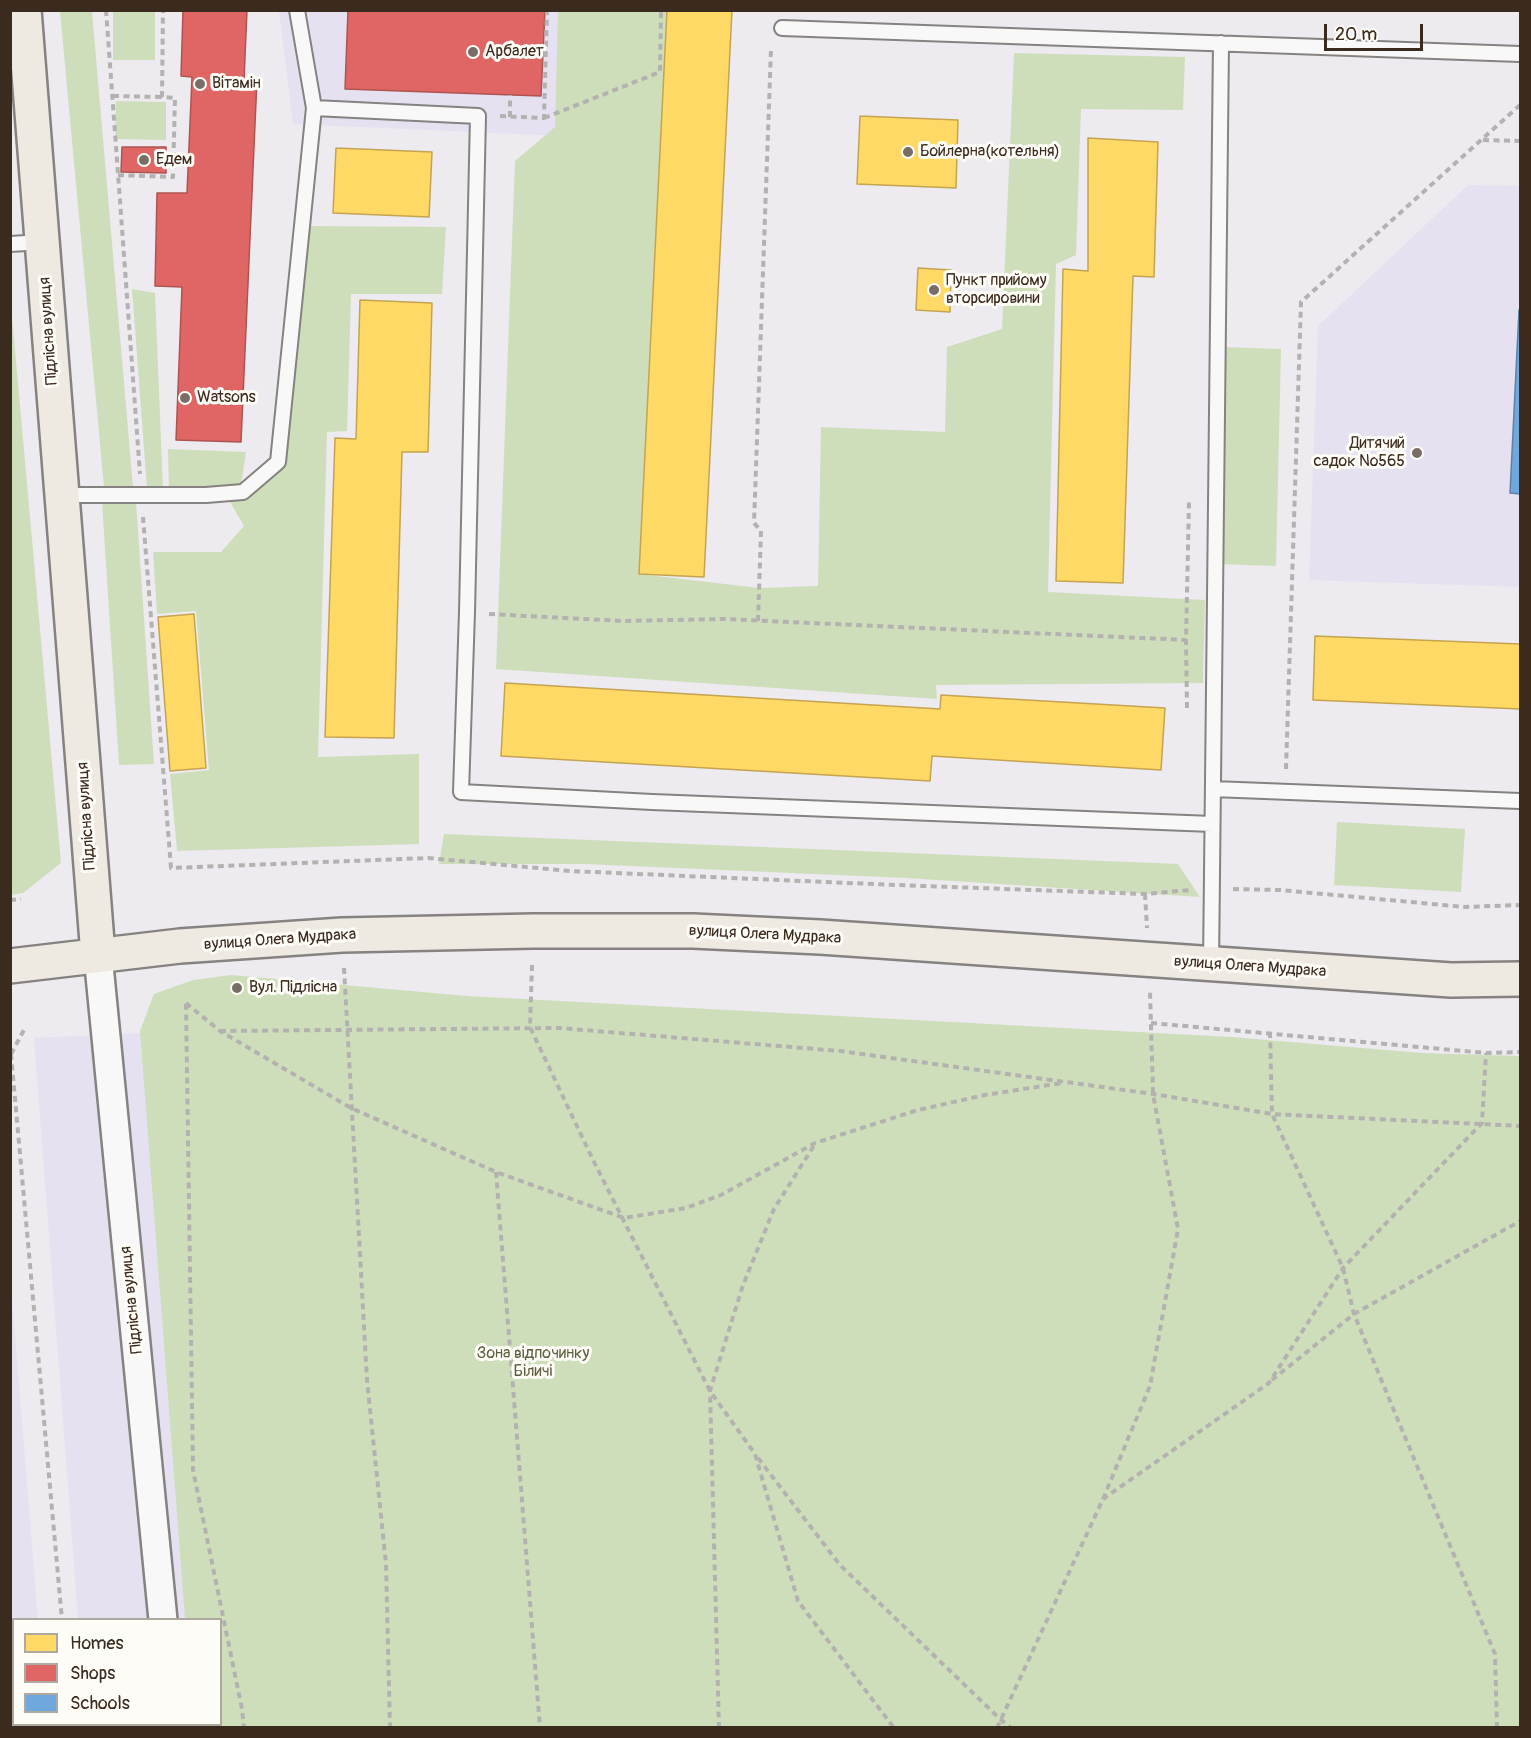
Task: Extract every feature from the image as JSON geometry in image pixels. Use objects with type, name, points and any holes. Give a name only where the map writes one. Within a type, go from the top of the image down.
[{"type":"main road","name":"Підлісна вулиця","points":[[24,10],[98,955]]},
{"type":"main road","name":"вулиця Олега Мудрака","points":[[10,966],[180,946],[342,935],[533,931],[693,931],[820,937],[1451,980],[1521,979]]},
{"type":"street","name":"Підлісна вулиця","points":[[98,955],[163,1618]]},
{"type":"lane","points":[[62,495],[206,495],[243,492],[278,462],[314,108],[297,10]]},
{"type":"lane","points":[[782,28],[1521,54]]},
{"type":"lane","points":[[1211,965],[1221,43]]},
{"type":"lane","points":[[314,108],[478,116],[461,792],[652,802],[1212,824]]},
{"type":"lane","points":[[10,244],[42,242]]},
{"type":"lane","points":[[1213,789],[1521,801]]},
{"type":"path","points":[[106,10],[171,868],[428,858],[570,871],[1145,894],[1213,888],[1280,890],[1465,907],[1521,905]]},
{"type":"path","points":[[162,97],[163,10]]},
{"type":"path","points":[[544,118],[547,10]]},
{"type":"path","points":[[478,116],[544,118],[660,72],[661,10]]},
{"type":"path","points":[[758,621],[761,531],[754,523],[772,37],[782,28]]},
{"type":"path","points":[[510,95],[510,117]]},
{"type":"path","points":[[113,96],[175,98],[173,177],[118,175]]},
{"type":"path","points":[[1285,791],[1301,302],[1521,105]]},
{"type":"path","points":[[1482,140],[1521,141]]},
{"type":"path","points":[[467,612],[623,621],[723,619],[1186,640]]},
{"type":"path","points":[[10,900],[21,899]]},
{"type":"path","points":[[533,931],[530,1027],[593,1160],[710,1391],[840,1565],[1011,1728]]},
{"type":"path","points":[[342,935],[367,1380],[386,1564],[390,1728]]},
{"type":"path","points":[[997,1728],[1103,1499],[1150,1386],[1178,1229],[1153,1094],[1149,961]]},
{"type":"path","points":[[244,1728],[240,1698],[193,1470],[186,1003],[220,1031],[351,1108],[496,1172],[624,1218],[687,1208],[721,1195],[815,1143],[918,1110],[985,1095],[1066,1082]]},
{"type":"path","points":[[1151,1023],[1486,1053],[1521,1052]]},
{"type":"path","points":[[220,1031],[530,1027],[840,1051],[1153,1094],[1272,1114],[1521,1125]]},
{"type":"path","points":[[25,1028],[10,1054],[62,1618]]},
{"type":"path","points":[[1270,1032],[1272,1114],[1344,1268],[1354,1314],[1495,1654],[1497,1728]]},
{"type":"path","points":[[1269,1383],[1344,1268],[1482,1123],[1486,1053]]},
{"type":"path","points":[[719,1728],[710,1391],[743,1285],[774,1209],[815,1143]]},
{"type":"path","points":[[496,1172],[540,1728]]},
{"type":"path","points":[[1103,1499],[1269,1383],[1354,1314],[1521,1221]]},
{"type":"path","points":[[755,1454],[798,1601],[894,1728]]},
{"type":"shaded area","points":[[279,11],[565,11],[561,136],[293,124]]},
{"type":"shaded area","name":"Дитячий садок №565","points":[[1468,185],[1520,186],[1520,587],[1309,580],[1318,326]]},
{"type":"shaded area","points":[[161,1032],[211,1618],[78,1618],[34,1038]]},
{"type":"shaded area","points":[[11,1285],[38,1618],[12,1618],[12,1726],[47,1727],[11,1727]]},
{"type":"shaded area","points":[[86,1726],[220,1727],[86,1728]]},
{"type":"green space","points":[[60,11],[92,11],[133,487],[104,487]]},
{"type":"green space","points":[[113,11],[155,11],[155,60],[113,60]]},
{"type":"green space","points":[[558,11],[667,11],[639,574],[759,588],[818,586],[821,427],[945,432],[947,347],[1002,329],[1014,53],[1185,57],[1183,110],[1081,109],[1076,255],[1056,264],[1048,592],[1205,600],[1203,683],[936,685],[937,699],[496,669],[515,161],[555,127]]},
{"type":"green space","points":[[116,101],[166,102],[166,140],[115,139]]},
{"type":"green space","points":[[309,226],[446,227],[442,294],[351,294],[347,431],[327,432],[318,757],[419,754],[419,844],[177,851],[170,774],[209,770],[196,611],[157,614],[153,552],[221,552],[244,526],[229,500],[244,498],[283,468]]},
{"type":"green space","points":[[132,289],[155,293],[163,490],[147,488]]},
{"type":"green space","points":[[11,305],[61,863],[23,893],[11,895]]},
{"type":"green space","points":[[1223,347],[1281,349],[1276,566],[1217,564]]},
{"type":"green space","points":[[168,449],[246,452],[241,486],[207,491],[169,490]]},
{"type":"green space","points":[[102,502],[136,502],[154,764],[119,765]]},
{"type":"green space","points":[[1337,822],[1465,829],[1461,892],[1334,885]]},
{"type":"green space","points":[[444,834],[1178,864],[1200,897],[906,878],[585,864],[439,864]]},
{"type":"green space","name":"Зона відпочинку Біличі","points":[[231,975],[467,996],[1231,1037],[1422,1053],[1520,1056],[1520,1727],[193,1727],[222,1726],[222,1618],[185,1618],[140,1031],[154,994],[193,980]]},
{"type":"building: Homes","points":[[667,10],[732,10],[704,577],[639,574]]},
{"type":"building: Homes","name":"Бойлерна(котельня)","points":[[860,116],[958,120],[956,188],[857,184]]},
{"type":"building: Homes","points":[[1088,138],[1158,142],[1154,277],[1133,276],[1123,583],[1056,581],[1063,269],[1088,271]]},
{"type":"building: Homes","points":[[336,148],[432,152],[429,217],[333,213]]},
{"type":"building: Homes","name":"Пункт прийому вторсировини","points":[[918,268],[951,270],[950,312],[916,310]]},
{"type":"building: Homes","points":[[360,300],[432,303],[428,452],[402,452],[394,738],[325,737],[335,438],[356,439]]},
{"type":"building: Homes","points":[[194,614],[206,768],[170,771],[158,617]]},
{"type":"building: Homes","points":[[1315,636],[1520,644],[1520,709],[1313,700]]},
{"type":"building: Homes","points":[[505,683],[940,709],[941,695],[1165,708],[1161,770],[932,756],[930,781],[501,756]]},
{"type":"building: Shops","points":[[183,10],[247,10],[244,80],[257,79],[241,442],[176,440],[182,287],[155,286],[157,193],[187,193],[192,77],[181,76]]},
{"type":"building: Shops","points":[[348,10],[545,10],[541,96],[345,89]]},
{"type":"building: Shops","name":"Едем","points":[[122,147],[166,147],[166,173],[121,172]]},
{"type":"building: Schools","points":[[1520,311],[1520,494],[1510,493]]},
{"type":"place","name":"Арбалет","points":[[473,52]]},
{"type":"place","name":"Вітамін","points":[[200,84]]},
{"type":"place","name":"Бойлерна(котельня)","points":[[908,152]]},
{"type":"place","name":"Едем","points":[[144,160]]},
{"type":"place","name":"Пункт прийому вторсировини","points":[[934,290]]},
{"type":"place","name":"Watsons","points":[[185,398]]},
{"type":"place","name":"Дитячий садок №565","points":[[1417,453]]},
{"type":"place","name":"Вул. Підлісна","points":[[237,988]]}]
